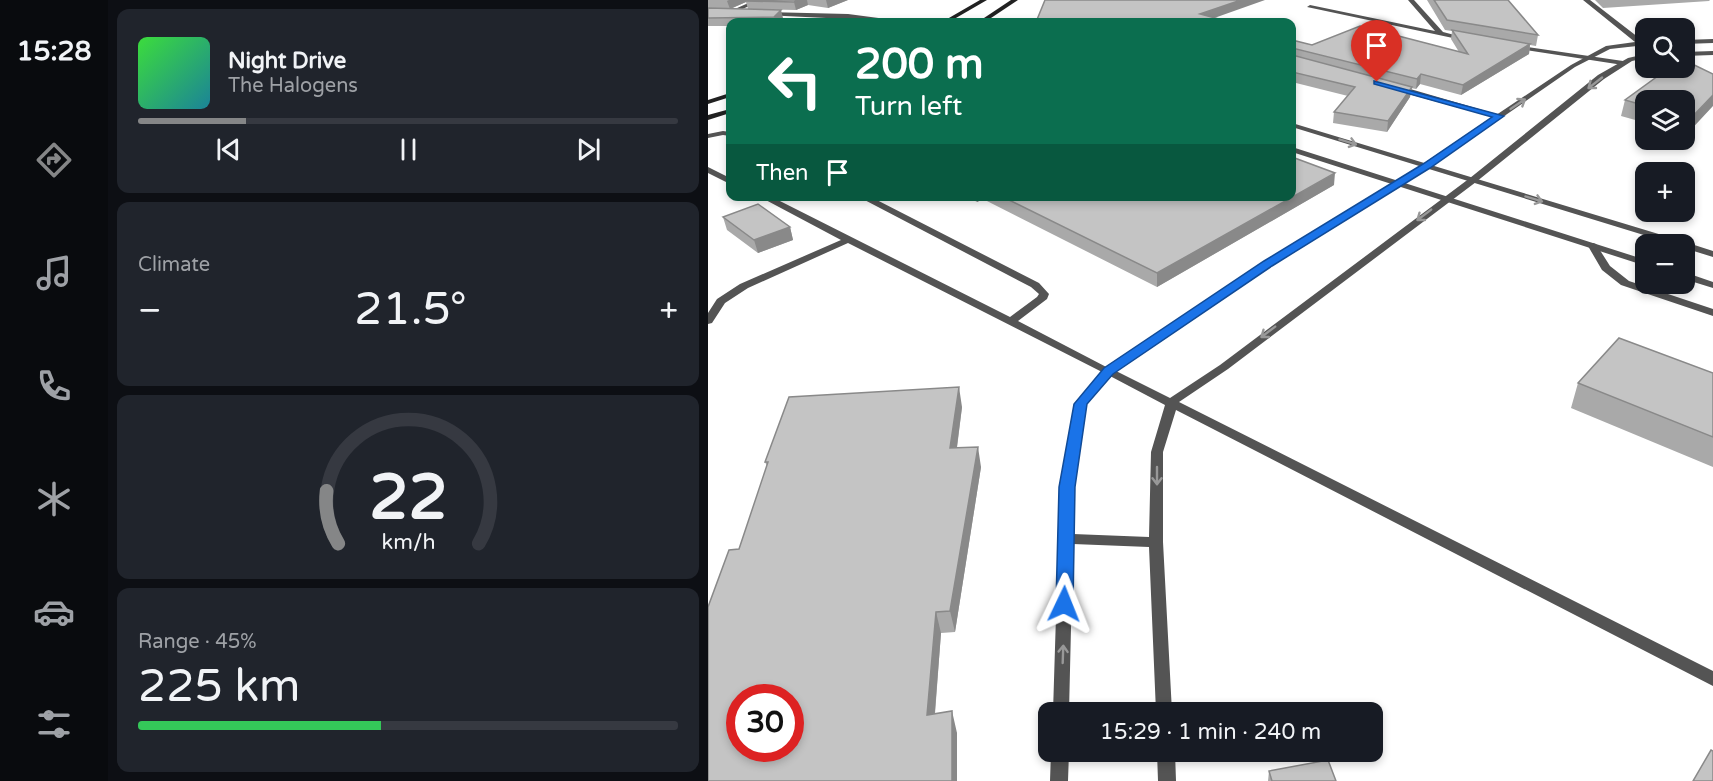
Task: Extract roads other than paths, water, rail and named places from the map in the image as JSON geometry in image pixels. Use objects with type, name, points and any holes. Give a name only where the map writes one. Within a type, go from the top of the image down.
[{"type":"main road","points":[[955,18],[984,0]]},
{"type":"main road","points":[[987,18],[1015,0]]},
{"type":"main road","points":[[708,102],[726,96]]},
{"type":"main road","points":[[708,108],[721,114]]},
{"type":"main road","points":[[708,118],[726,112]]},
{"type":"street","points":[[729,13],[760,0]]},
{"type":"street","points":[[1411,0],[1441,34]]},
{"type":"street","points":[[1586,0],[1635,37]]},
{"type":"street","points":[[1310,7],[1473,40]]},
{"type":"street","points":[[719,12],[867,18]]},
{"type":"street","points":[[1695,42],[1713,41]]},
{"type":"street","points":[[1061,702],[1067,487],[1080,404],[1108,371],[1268,264],[1426,166],[1588,57],[1616,44],[1635,44]]},
{"type":"street","points":[[1505,46],[1623,63]]},
{"type":"street","points":[[1695,54],[1713,53]]},
{"type":"street","points":[[1164,702],[1156,542],[1157,452],[1172,402],[1224,367],[1473,180],[1623,63],[1635,59]]},
{"type":"street","points":[[1389,86],[1499,116]]},
{"type":"street","points":[[1296,126],[1647,234]]},
{"type":"street","points":[[708,136],[726,133]]},
{"type":"street","points":[[1296,150],[1635,259]]},
{"type":"street","points":[[708,170],[726,179]]},
{"type":"street","points":[[772,201],[1172,402],[1713,679]]},
{"type":"street","points":[[871,201],[1035,285],[1044,294],[1042,299],[1010,322]]},
{"type":"street","points":[[708,321],[721,301],[744,286],[848,240]]},
{"type":"street","points":[[1593,246],[1606,268],[1625,283],[1713,313]]},
{"type":"street","points":[[1695,249],[1713,254]]},
{"type":"street","points":[[1695,279],[1713,285]]},
{"type":"street","points":[[1066,539],[1156,542]]},
{"type":"street","points":[[1059,781],[1060,762]]},
{"type":"street","points":[[1166,762],[1167,781]]}]
